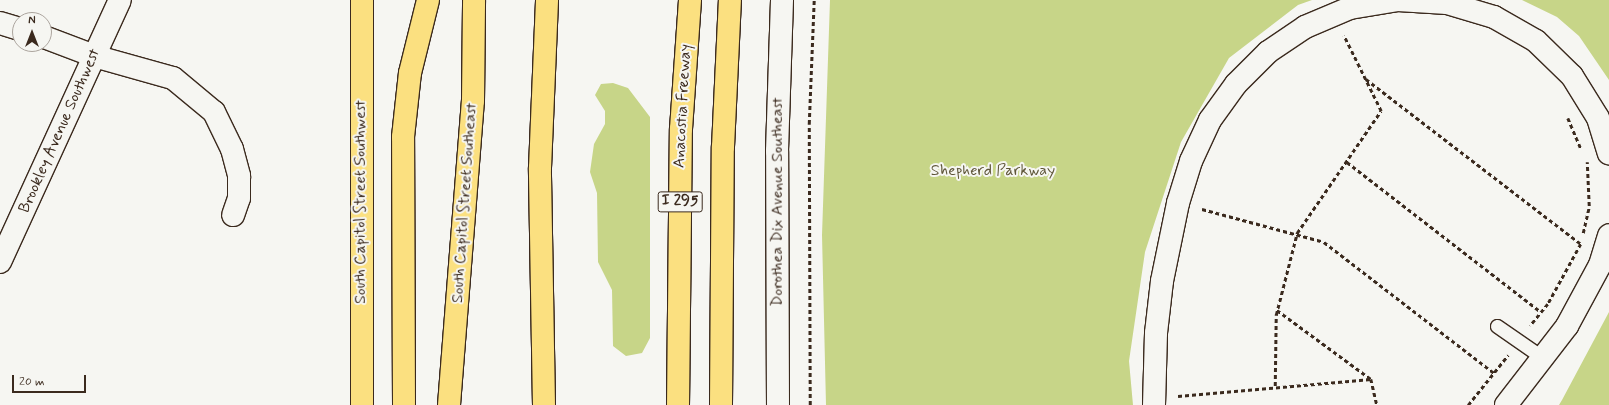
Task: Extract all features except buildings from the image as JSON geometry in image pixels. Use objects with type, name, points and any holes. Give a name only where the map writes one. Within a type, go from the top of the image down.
[{"type":"main road","name":"South Capitol Street Southwest","points":[[362,0],[362,405]]},
{"type":"main road","points":[[404,405],[404,137],[410,73],[428,0]]},
{"type":"main road","name":"South Capitol Street Southeast","points":[[449,405],[473,101],[474,0]]},
{"type":"main road","points":[[544,405],[540,168],[547,0]]},
{"type":"main road","name":"Anacostia Freeway","points":[[678,405],[680,173],[683,84],[690,0]]},
{"type":"main road","points":[[721,405],[723,147],[730,0]]},
{"type":"street","name":"Brookley Avenue Southwest","points":[[0,262],[120,0]]},
{"type":"street","name":"Dorothea Dix Avenue Southeast","points":[[778,405],[776,151],[782,0]]},
{"type":"street","points":[[1154,405],[1154,359],[1159,306],[1178,203],[1200,140],[1223,101],[1268,52],[1305,27],[1327,16],[1380,2],[1423,0],[1447,3],[1471,9],[1505,23],[1536,41],[1555,57],[1586,96],[1598,118],[1609,154]]},
{"type":"street","points":[[0,23],[12,27]]},
{"type":"street","points":[[52,40],[94,56],[173,78],[214,112],[232,149],[239,176],[240,198],[233,215]]},
{"type":"street","points":[[1506,405],[1567,326],[1600,265],[1609,235]]},
{"type":"lane","points":[[1497,326],[1543,358]]},
{"type":"path","points":[[810,405],[809,148],[814,0]]},
{"type":"path","points":[[1339,36],[1352,34]]},
{"type":"path","points":[[1275,386],[1277,310],[1297,233],[1382,111],[1345,36]]},
{"type":"path","points":[[1365,78],[1581,244]]},
{"type":"path","points":[[1565,112],[1582,151]]},
{"type":"path","points":[[1468,405],[1494,374],[1541,312],[1570,267],[1581,244],[1589,206],[1584,157]]},
{"type":"path","points":[[1347,162],[1541,312]]},
{"type":"path","points":[[1200,216],[1204,202]]},
{"type":"path","points":[[1202,208],[1297,233],[1324,242],[1494,374]]},
{"type":"path","points":[[1277,310],[1371,379],[1377,405]]},
{"type":"path","points":[[1178,396],[1275,386],[1371,379]]},
{"type":"path","points":[[1177,400],[1178,389]]},
{"type":"green space","name":"Shepherd Parkway","points":[[830,0],[1312,0],[1298,5],[1229,58],[1181,142],[1145,252],[1129,361],[1133,405],[826,405],[822,235]]},
{"type":"green space","points":[[1522,0],[1609,0],[1609,80],[1579,36],[1557,17]]},
{"type":"green space","points":[[613,83],[628,88],[650,117],[650,338],[642,353],[626,356],[613,346],[612,290],[598,262],[597,193],[590,172],[594,144],[605,124],[605,111],[595,95],[601,84]]},
{"type":"green space","points":[[1609,312],[1609,405],[1559,405],[1562,400]]}]
